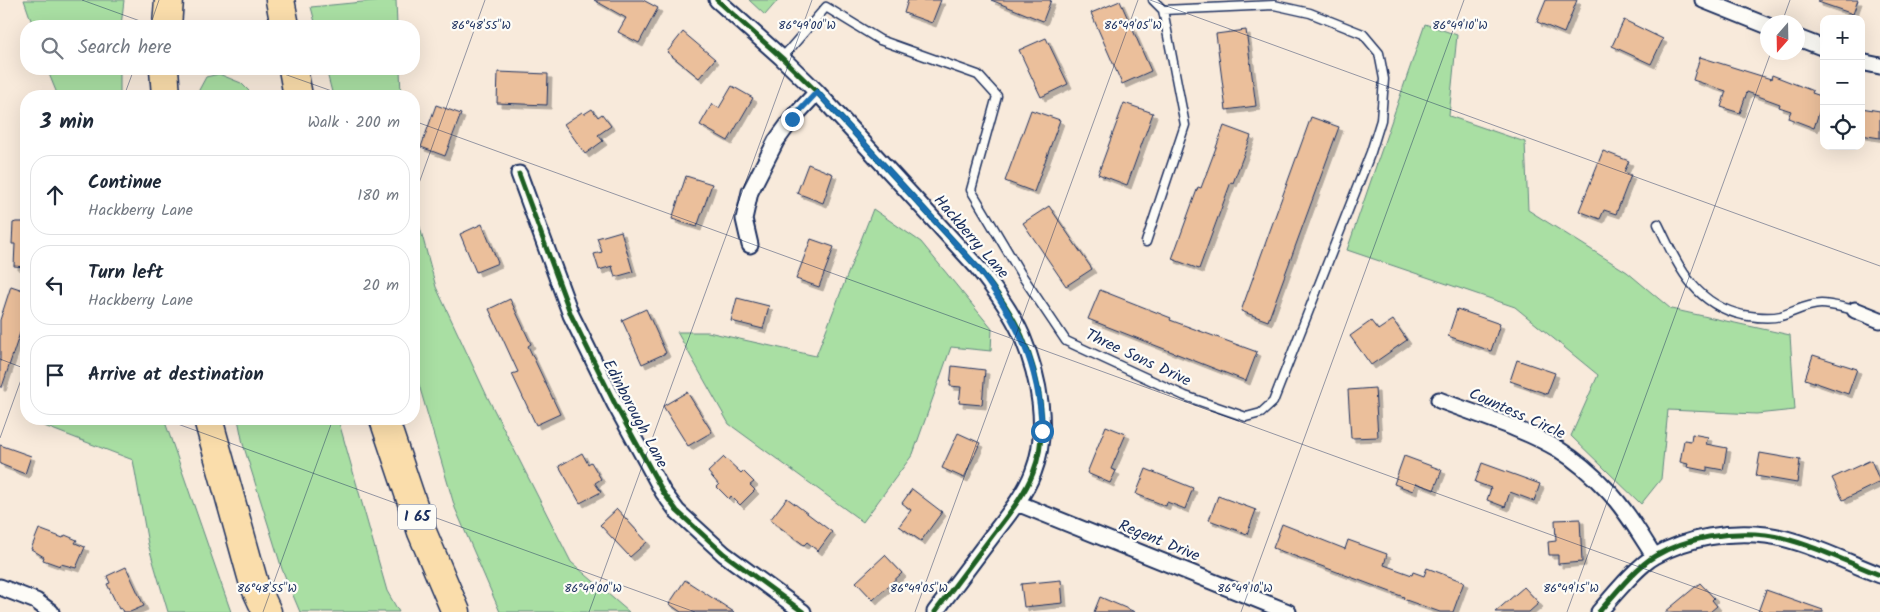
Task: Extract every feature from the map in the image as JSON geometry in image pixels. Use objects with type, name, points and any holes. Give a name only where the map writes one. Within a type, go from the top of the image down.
[{"type":"highway","points":[[167,20],[168,0]]},
{"type":"highway","points":[[280,0],[284,20]]},
{"type":"highway","points":[[164,75],[166,90]]},
{"type":"highway","points":[[294,75],[297,90]]},
{"type":"highway","points":[[210,425],[254,584],[267,612]]},
{"type":"highway","name":"I 65","points":[[386,425],[422,532],[456,612]]},
{"type":"street","name":"Hackberry Lane","points":[[717,0],[817,92],[977,267],[996,291],[1022,337],[1038,391],[1041,411],[1042,431],[1040,450],[1033,473],[1017,503],[935,612]]},
{"type":"street","points":[[1703,0],[1760,23]]},
{"type":"street","points":[[1805,41],[1820,46]]},
{"type":"street","points":[[1865,63],[1880,66]]},
{"type":"street","points":[[750,245],[744,219],[750,192],[776,141],[792,119],[817,92]]},
{"type":"street","name":"Edinborough Lane","points":[[519,174],[571,315],[624,420],[664,492],[677,511],[724,554],[803,612]]},
{"type":"street","points":[[1855,310],[1880,320]]},
{"type":"street","name":"Countess Circle","points":[[1439,400],[1525,434],[1559,450],[1587,470],[1608,490],[1626,512],[1654,556]]},
{"type":"street","name":"Regent Drive","points":[[1017,503],[1288,612]]},
{"type":"street","points":[[1599,612],[1627,580],[1654,556],[1691,541],[1712,536],[1739,534],[1767,535],[1798,542],[1880,575]]},
{"type":"street","points":[[0,587],[36,601],[51,612]]},
{"type":"lane","points":[[1146,242],[1185,125],[1163,10],[1153,0]]},
{"type":"lane","name":"Three Sons Drive","points":[[782,58],[825,4],[880,40],[978,75],[997,96],[971,190],[1020,274],[1066,341],[1185,396],[1246,417],[1261,413],[1273,402],[1371,152],[1381,120],[1384,79],[1379,53],[1363,34],[1310,13],[1274,5],[1163,10]]},
{"type":"lane","points":[[1658,224],[1682,272],[1702,297],[1716,306],[1738,314],[1759,318],[1781,316],[1807,306],[1821,304],[1855,310]]},
{"type":"green space","points":[[24,0],[124,0],[122,20],[31,20]]},
{"type":"green space","points":[[396,0],[397,20],[314,20],[311,7]]},
{"type":"green space","points":[[749,0],[778,0],[765,15]]},
{"type":"green space","points":[[1425,24],[1457,35],[1449,116],[1525,142],[1528,210],[1627,272],[1671,309],[1790,335],[1795,410],[1756,414],[1668,410],[1661,479],[1641,504],[1571,436],[1598,375],[1515,307],[1347,250]]},
{"type":"green space","points":[[49,75],[120,75],[120,90],[56,90]]},
{"type":"green space","points":[[221,75],[241,83],[248,90],[199,90],[206,77]]},
{"type":"green space","points":[[328,75],[400,75],[401,90],[331,90]]},
{"type":"green space","points":[[873,209],[921,242],[992,329],[991,351],[951,347],[913,454],[863,522],[729,424],[677,332],[708,332],[816,356]]},
{"type":"green space","points":[[420,227],[436,287],[487,396],[571,562],[629,612],[500,612],[455,508],[420,388]]},
{"type":"green space","points":[[42,425],[166,425],[231,612],[168,612],[148,544],[133,460]]},
{"type":"green space","points":[[239,425],[340,425],[387,591],[399,612],[300,612],[282,569],[243,444]]},
{"type":"building","points":[[594,0],[643,0],[658,8],[639,43],[618,32],[626,18]]},
{"type":"building","points":[[908,0],[941,0],[932,23],[904,13]]},
{"type":"building","points":[[991,0],[1051,0],[1043,21]]},
{"type":"building","points":[[1546,0],[1577,0],[1564,33],[1537,22]]},
{"type":"building","points":[[1818,0],[1858,0],[1853,14],[1818,2]]},
{"type":"building","points":[[1120,1],[1151,71],[1122,84],[1091,13]]},
{"type":"building","points":[[1624,20],[1663,39],[1651,64],[1612,46]]},
{"type":"building","points":[[1246,30],[1256,106],[1226,110],[1216,34]]},
{"type":"building","points":[[683,32],[715,59],[699,78],[667,52]]},
{"type":"building","points":[[1046,38],[1068,84],[1041,97],[1019,50]]},
{"type":"building","points":[[1700,57],[1771,79],[1772,75],[1813,91],[1812,93],[1820,96],[1820,109],[1814,128],[1788,118],[1791,111],[1779,107],[1780,104],[1747,92],[1740,113],[1721,107],[1726,91],[1693,80]]},
{"type":"building","points":[[498,72],[548,74],[547,105],[497,103]]},
{"type":"building","points":[[732,86],[753,98],[728,141],[700,125],[712,104],[719,108]]},
{"type":"building","points":[[1124,103],[1153,113],[1127,185],[1098,174]]},
{"type":"building","points":[[436,105],[461,114],[445,156],[421,147]]},
{"type":"building","points":[[592,109],[598,117],[602,114],[611,126],[598,135],[603,141],[585,154],[564,124],[582,112],[584,114]]},
{"type":"building","points":[[1865,109],[1880,111],[1880,138],[1865,136]]},
{"type":"building","points":[[1031,110],[1060,120],[1034,192],[1005,181]]},
{"type":"building","points":[[1311,117],[1339,127],[1268,321],[1241,311]]},
{"type":"building","points":[[1224,126],[1251,136],[1233,183],[1231,182],[1199,269],[1172,259],[1198,187],[1201,188]]},
{"type":"building","points":[[1603,151],[1629,161],[1624,172],[1631,175],[1616,214],[1604,210],[1600,219],[1579,211]]},
{"type":"building","points":[[808,164],[833,174],[823,203],[797,193]]},
{"type":"building","points":[[686,176],[712,184],[697,227],[672,219]]},
{"type":"building","points":[[1049,206],[1092,269],[1066,286],[1023,223]]},
{"type":"building","points":[[20,222],[20,266],[14,266],[15,244],[12,244],[13,223]]},
{"type":"building","points":[[482,224],[498,263],[476,272],[460,234]]},
{"type":"building","points":[[621,231],[633,272],[615,277],[612,266],[599,270],[594,254],[602,252],[597,238]]},
{"type":"building","points":[[811,239],[834,247],[819,287],[796,279]]},
{"type":"building","points":[[11,286],[20,289],[20,333],[2,387],[0,387],[0,320]]},
{"type":"building","points":[[1100,290],[1171,318],[1170,320],[1257,352],[1246,381],[1088,319]]},
{"type":"building","points":[[737,298],[769,306],[763,329],[731,321]]},
{"type":"building","points":[[510,299],[531,344],[528,346],[560,414],[536,425],[512,374],[518,372],[489,309]]},
{"type":"building","points":[[646,309],[666,353],[642,364],[622,320]]},
{"type":"building","points":[[1457,309],[1500,324],[1491,351],[1448,336]]},
{"type":"building","points":[[1393,320],[1407,340],[1371,365],[1350,336],[1371,321],[1378,330]]},
{"type":"building","points":[[1813,355],[1857,369],[1848,394],[1805,379]]},
{"type":"building","points":[[1517,360],[1555,373],[1547,394],[1510,381]]},
{"type":"building","points":[[952,366],[985,370],[982,405],[959,403],[961,387],[950,386]]},
{"type":"building","points":[[1375,388],[1378,437],[1351,438],[1348,390]]},
{"type":"building","points":[[687,392],[712,432],[688,446],[663,406]]},
{"type":"building","points":[[1106,426],[1126,434],[1111,469],[1116,471],[1110,483],[1087,473]]},
{"type":"building","points":[[958,433],[980,443],[964,478],[942,468]]},
{"type":"building","points":[[1692,434],[1708,437],[1706,444],[1727,448],[1723,470],[1707,467],[1707,471],[1687,467],[1688,464],[1680,462],[1684,440],[1691,441]]},
{"type":"building","points":[[0,445],[31,456],[25,474],[0,464]]},
{"type":"building","points":[[582,453],[588,464],[591,462],[601,479],[595,483],[601,492],[580,503],[559,466]]},
{"type":"building","points":[[1760,453],[1800,460],[1797,483],[1756,476]]},
{"type":"building","points":[[1404,456],[1442,470],[1434,490],[1416,483],[1413,491],[1394,484]]},
{"type":"building","points":[[724,457],[754,482],[750,485],[755,490],[740,505],[731,496],[729,499],[717,487],[719,485],[708,472]]},
{"type":"building","points":[[1871,460],[1880,482],[1843,500],[1832,478]]},
{"type":"building","points":[[1482,463],[1540,484],[1534,501],[1510,492],[1505,507],[1487,500],[1491,488],[1475,482]]},
{"type":"building","points":[[1146,469],[1193,488],[1185,509],[1167,502],[1166,506],[1136,494]]},
{"type":"building","points":[[912,489],[942,512],[921,541],[899,526],[911,510],[902,503]]},
{"type":"building","points":[[1218,496],[1256,510],[1247,534],[1209,520]]},
{"type":"building","points":[[787,498],[832,532],[818,551],[807,542],[804,545],[770,520]]},
{"type":"building","points":[[617,509],[647,542],[630,557],[600,525]]},
{"type":"building","points":[[1580,519],[1582,562],[1558,564],[1558,555],[1549,555],[1548,542],[1556,541],[1555,520]]},
{"type":"building","points":[[1282,524],[1345,549],[1348,540],[1387,554],[1384,565],[1412,575],[1413,572],[1424,576],[1427,568],[1464,582],[1453,612],[1440,612],[1403,599],[1404,597],[1273,548]]},
{"type":"building","points":[[39,529],[63,538],[65,535],[77,540],[75,543],[85,547],[76,568],[61,564],[60,566],[43,560],[44,557],[31,549]]},
{"type":"building","points":[[885,555],[902,573],[873,600],[856,582]]},
{"type":"building","points":[[126,567],[144,606],[130,612],[123,612],[121,608],[119,609],[107,584],[110,583],[107,576]]},
{"type":"building","points":[[685,580],[734,612],[681,612],[669,604]]},
{"type":"building","points":[[1061,580],[1063,603],[1024,607],[1021,584]]},
{"type":"building","points":[[1700,583],[1714,598],[1712,600],[1717,606],[1710,612],[1665,612]]},
{"type":"building","points":[[1524,587],[1539,603],[1529,612],[1495,612]]},
{"type":"building","points":[[1766,590],[1823,610],[1823,612],[1758,612]]},
{"type":"building","points":[[1100,597],[1135,612],[1094,612]]},
{"type":"cycle path","points":[[717,0],[817,92],[977,267],[996,291],[1018,327],[1028,352],[1037,386],[1041,422],[1041,439],[1033,473],[1015,506],[935,612]]},
{"type":"cycle path","points":[[519,174],[571,315],[615,404],[663,492],[677,511],[724,554],[803,612]]},
{"type":"cycle path","points":[[1599,612],[1633,574],[1655,556],[1681,544],[1723,535],[1752,534],[1780,537],[1808,546],[1880,575]]},
{"type":"route","points":[[792,119],[817,92],[977,267],[996,291],[1022,337],[1038,391],[1042,431]]}]
